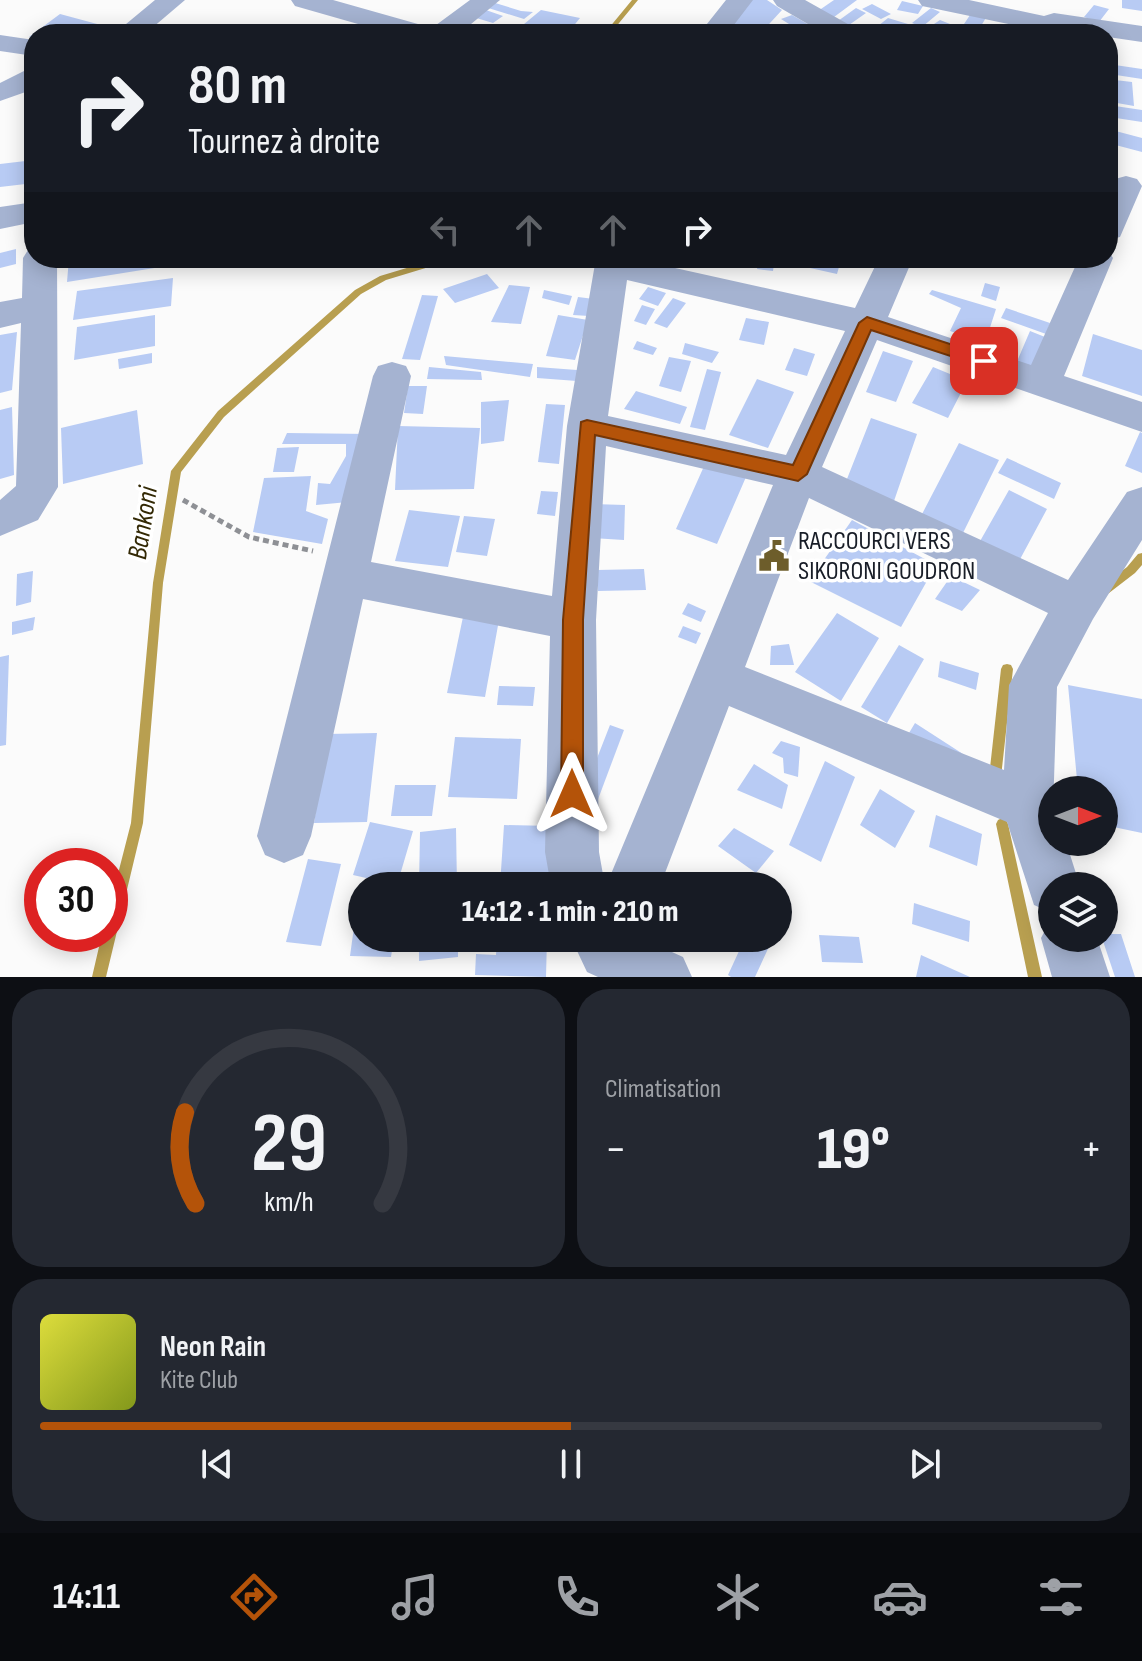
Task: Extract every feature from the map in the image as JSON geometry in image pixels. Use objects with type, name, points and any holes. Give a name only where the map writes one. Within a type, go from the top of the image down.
[{"type":"street","points":[[141,24],[172,0]]},
{"type":"street","points":[[304,0],[337,5],[393,24]]},
{"type":"street","points":[[455,24],[487,0]]},
{"type":"street","points":[[721,24],[740,0]]},
{"type":"street","points":[[786,0],[828,24]]},
{"type":"street","points":[[931,0],[1079,24]]},
{"type":"street","points":[[1118,30],[1142,34]]},
{"type":"street","points":[[0,43],[24,47]]},
{"type":"street","points":[[0,92],[24,82]]},
{"type":"street","points":[[0,218],[24,214]]},
{"type":"street","points":[[0,518],[16,515],[29,503],[37,487],[40,268]]},
{"type":"street","points":[[576,872],[572,852],[573,620],[587,426],[610,268]]},
{"type":"street","points":[[636,268],[867,323],[1142,417]]},
{"type":"street","points":[[639,872],[798,474],[892,268]]},
{"type":"street","points":[[1043,381],[1092,268]]},
{"type":"street","points":[[0,315],[40,307]]},
{"type":"street","points":[[284,836],[392,376]]},
{"type":"street","points":[[587,426],[798,474],[1077,605]]},
{"type":"street","points":[[1049,872],[1028,805],[1033,685],[1077,605],[1142,504]]},
{"type":"street","points":[[347,567],[573,620]]},
{"type":"street","points":[[716,678],[1028,805]]},
{"type":"street","points":[[606,952],[663,977]]},
{"type":"street","points":[[1073,952],[1081,977]]},
{"type":"path","points":[[183,500],[249,537],[347,567]]},
{"type":"building","points":[[751,0],[767,0],[782,10],[769,24],[732,24]]},
{"type":"building","points":[[834,0],[857,0],[834,17],[818,11]]},
{"type":"building","points":[[1122,0],[1142,0],[1142,11],[1122,8]]},
{"type":"building","points":[[902,1],[923,6],[918,14],[897,10]]},
{"type":"building","points":[[492,2],[533,12],[524,19],[485,7]]},
{"type":"building","points":[[872,4],[891,14],[881,19],[862,9]]},
{"type":"building","points":[[1094,5],[1109,9],[1099,22],[1084,17]]},
{"type":"building","points":[[856,8],[866,13],[850,24],[838,21]]},
{"type":"building","points":[[931,8],[940,12],[926,24],[912,23]]},
{"type":"building","points":[[483,9],[503,16],[493,23],[473,17]]},
{"type":"building","points":[[541,10],[580,18],[575,24],[524,24]]},
{"type":"building","points":[[972,12],[987,16],[982,24],[964,24]]},
{"type":"building","points":[[60,14],[97,24],[47,24]]},
{"type":"building","points":[[792,15],[808,24],[789,24],[781,19]]},
{"type":"building","points":[[888,18],[908,24],[880,24]]},
{"type":"building","points":[[1118,65],[1142,69],[1142,79],[1118,75]]},
{"type":"building","points":[[1118,80],[1132,82],[1134,106],[1118,103]]},
{"type":"building","points":[[1118,106],[1142,110],[1142,122],[1118,118]]},
{"type":"building","points":[[1118,132],[1142,138],[1142,152],[1118,146]]},
{"type":"building","points":[[24,161],[24,184],[0,187],[0,164]]},
{"type":"building","points":[[16,249],[16,264],[0,268],[0,253]]},
{"type":"building","points":[[68,268],[154,268],[67,282]]},
{"type":"building","points":[[810,268],[839,268],[837,274]]},
{"type":"building","points":[[487,274],[499,288],[455,303],[443,289]]},
{"type":"building","points":[[173,278],[171,306],[73,320],[77,291]]},
{"type":"building","points":[[985,283],[1000,287],[996,301],[981,296]]},
{"type":"building","points":[[509,285],[530,287],[521,324],[491,322]]},
{"type":"building","points":[[648,287],[666,293],[658,306],[639,299]]},
{"type":"building","points":[[544,290],[572,296],[569,305],[542,298]]},
{"type":"building","points":[[932,290],[996,309],[985,343],[950,331],[961,308],[929,294]]},
{"type":"building","points":[[422,295],[438,296],[420,360],[402,359]]},
{"type":"building","points":[[578,297],[594,299],[589,316],[573,315]]},
{"type":"building","points":[[673,298],[686,303],[667,328],[654,323]]},
{"type":"building","points":[[642,305],[655,309],[646,325],[634,321]]},
{"type":"building","points":[[1006,308],[1050,323],[1046,334],[1001,318]]},
{"type":"building","points":[[155,315],[155,346],[74,360],[77,327]]},
{"type":"building","points":[[558,315],[588,320],[575,360],[546,356]]},
{"type":"building","points":[[746,318],[769,322],[764,345],[739,340]]},
{"type":"building","points":[[1030,331],[1045,337],[1031,371],[1015,366]]},
{"type":"building","points":[[17,332],[12,390],[0,393],[0,335]]},
{"type":"building","points":[[1093,334],[1142,350],[1142,396],[1082,376]]},
{"type":"building","points":[[637,341],[657,348],[653,355],[633,349]]},
{"type":"building","points":[[685,343],[719,352],[712,363],[682,354]]},
{"type":"building","points":[[794,348],[815,354],[807,376],[785,370]]},
{"type":"building","points":[[883,351],[913,361],[896,402],[866,392]]},
{"type":"building","points":[[152,353],[152,363],[119,369],[118,359]]},
{"type":"building","points":[[444,356],[533,364],[530,377],[446,365]]},
{"type":"building","points":[[669,357],[691,361],[681,392],[659,386]]},
{"type":"building","points":[[429,367],[481,372],[482,380],[427,379]]},
{"type":"building","points":[[537,367],[577,370],[577,381],[537,378]]},
{"type":"building","points":[[933,367],[967,381],[948,418],[912,403]]},
{"type":"building","points":[[707,369],[721,372],[705,430],[690,427]]},
{"type":"building","points":[[757,379],[794,392],[768,448],[729,435]]},
{"type":"building","points":[[408,386],[427,386],[423,414],[404,413]]},
{"type":"building","points":[[636,391],[687,407],[680,424],[624,409]]},
{"type":"building","points":[[509,400],[504,441],[481,444],[481,402]]},
{"type":"building","points":[[546,404],[565,405],[559,464],[538,462]]},
{"type":"building","points":[[12,407],[14,475],[0,479],[0,410]]},
{"type":"building","points":[[137,410],[143,464],[63,484],[61,428]]},
{"type":"building","points":[[871,418],[917,434],[894,501],[845,484]]},
{"type":"building","points":[[398,426],[480,428],[474,489],[395,490]]},
{"type":"building","points":[[287,433],[370,434],[348,502],[316,505],[318,483],[330,484],[346,456],[346,444],[282,444]]},
{"type":"building","points":[[1142,433],[1142,473],[1125,466]]},
{"type":"building","points":[[959,443],[999,460],[962,535],[921,516]]},
{"type":"building","points":[[299,447],[294,472],[273,472],[277,448]]},
{"type":"building","points":[[1007,458],[1061,483],[1054,499],[998,473]]},
{"type":"building","points":[[705,464],[746,477],[717,544],[676,529]]},
{"type":"building","points":[[311,476],[306,511],[328,519],[322,544],[253,532],[264,478]]},
{"type":"building","points":[[1009,490],[1047,509],[1018,563],[979,543]]},
{"type":"building","points":[[541,491],[558,492],[555,516],[537,514]]},
{"type":"building","points":[[593,504],[625,505],[624,540],[592,538]]},
{"type":"building","points":[[409,510],[460,516],[448,567],[395,561]]},
{"type":"building","points":[[464,516],[495,519],[487,556],[456,552]]},
{"type":"building","points":[[852,520],[936,565],[901,627],[809,581]]},
{"type":"building","points":[[644,569],[646,590],[598,591],[597,570]]},
{"type":"building","points":[[33,571],[31,602],[16,606],[17,574]]},
{"type":"building","points":[[951,576],[980,590],[962,611],[935,599]]},
{"type":"building","points":[[688,603],[706,611],[701,622],[682,614]]},
{"type":"building","points":[[837,613],[879,638],[841,701],[795,672]]},
{"type":"building","points":[[35,617],[33,630],[12,635],[12,622]]},
{"type":"building","points":[[463,617],[499,620],[485,697],[447,693]]},
{"type":"building","points":[[683,626],[701,633],[696,644],[678,637]]},
{"type":"building","points":[[789,644],[794,665],[770,665],[771,646]]},
{"type":"building","points":[[899,645],[924,659],[887,723],[861,707]]},
{"type":"building","points":[[9,655],[6,745],[0,746],[0,657]]},
{"type":"building","points":[[940,661],[979,673],[976,690],[938,677]]},
{"type":"building","points":[[1068,685],[1142,699],[1142,833],[1118,828],[1118,776],[1077,776]]},
{"type":"building","points":[[499,686],[535,687],[533,706],[497,705]]},
{"type":"building","points":[[915,723],[963,754],[906,738]]},
{"type":"building","points":[[610,725],[624,730],[591,818],[576,812]]},
{"type":"building","points":[[377,733],[367,822],[314,823],[327,734]]},
{"type":"building","points":[[455,737],[521,739],[517,799],[448,797]]},
{"type":"building","points":[[781,741],[800,747],[798,777],[784,773],[783,758],[772,753]]},
{"type":"building","points":[[825,761],[855,777],[821,862],[789,845]]},
{"type":"building","points":[[754,764],[788,785],[782,809],[737,790]]},
{"type":"building","points":[[395,785],[436,785],[432,816],[391,816]]},
{"type":"building","points":[[880,789],[915,811],[895,848],[860,825]]},
{"type":"building","points":[[936,815],[982,834],[977,866],[929,847]]},
{"type":"building","points":[[370,822],[413,831],[401,872],[354,872]]},
{"type":"building","points":[[504,825],[551,826],[549,872],[501,872]]},
{"type":"building","points":[[456,828],[457,872],[419,872],[420,832]]},
{"type":"building","points":[[734,828],[774,851],[755,872],[718,846]]},
{"type":"building","points":[[308,859],[341,864],[321,946],[286,942]]},
{"type":"building","points":[[914,903],[970,921],[969,942],[912,924]]},
{"type":"building","points":[[1118,934],[1121,934],[1135,977],[1115,977],[1107,952],[1118,952]]},
{"type":"building","points":[[819,935],[859,937],[863,963],[822,962]]},
{"type":"building","points":[[351,952],[392,952],[391,957],[350,956]]},
{"type":"building","points":[[419,952],[458,952],[458,957],[419,961]]},
{"type":"building","points":[[496,952],[547,952],[546,977],[475,975],[476,954],[496,955]]},
{"type":"building","points":[[739,952],[767,952],[755,977],[728,975]]},
{"type":"building","points":[[921,955],[970,977],[916,977]]},
{"type":"waterway","name":"Bankoni","points":[[615,24],[635,0]]},
{"type":"waterway","name":"Bankoni","points":[[128,859],[137,823],[158,583],[176,471],[221,414],[358,292],[383,278],[416,268]]},
{"type":"waterway","points":[[1105,590],[1142,557]]},
{"type":"waterway","points":[[995,777],[1007,669]]},
{"type":"waterway","points":[[1002,824],[1035,977]]},
{"type":"waterway","name":"Bankoni","points":[[99,977],[105,952]]},
{"type":"place","name":"RACCOURCI VERS SIKORONI GOUDRON","points":[[774,556]]},
{"type":"route","points":[[572,794],[573,620],[587,426],[798,474],[867,323],[984,361]]}]
